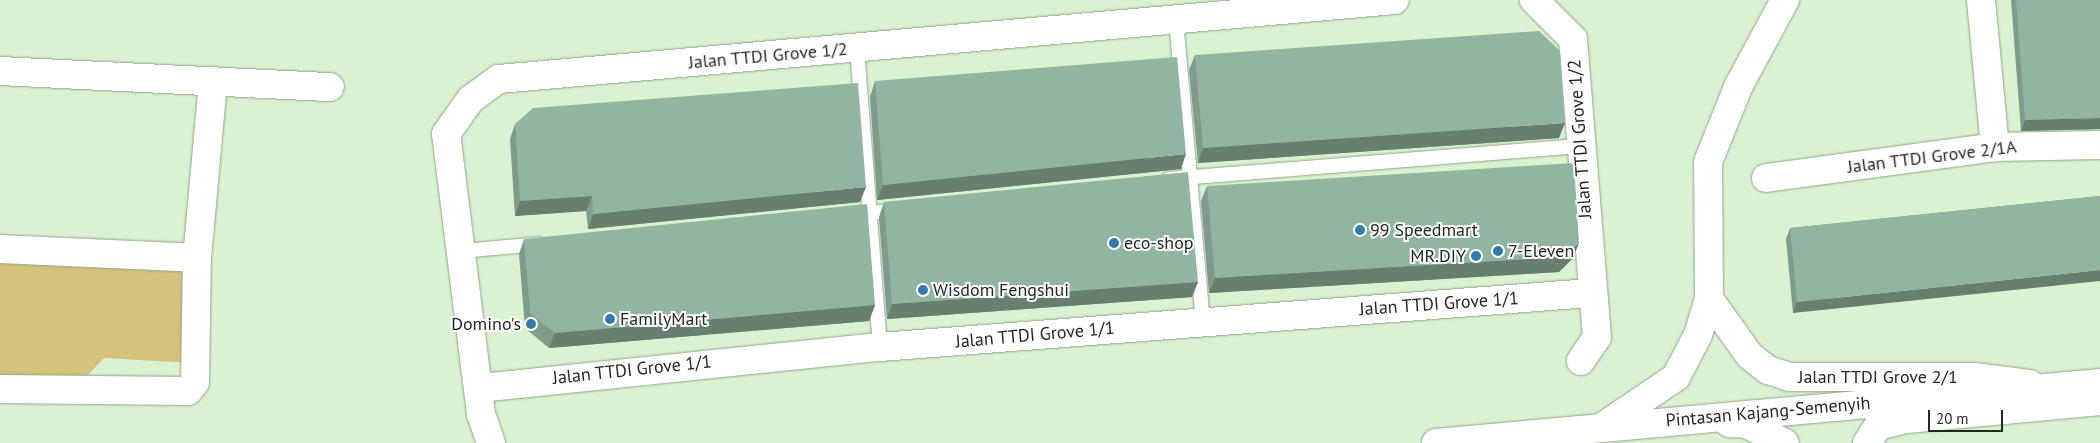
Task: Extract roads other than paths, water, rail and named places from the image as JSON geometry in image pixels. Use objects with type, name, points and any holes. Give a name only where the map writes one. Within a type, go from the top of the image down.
[{"type":"main road","name":"Jalan TTDI Grove 1/2","points":[[491,443],[481,401],[446,134],[472,99],[499,80],[1395,0]]},
{"type":"main road","name":"Jalan TTDI Grove 1/2","points":[[1534,0],[1573,38],[1582,146],[1590,293],[1596,337],[1580,361]]},
{"type":"main road","points":[[1602,427],[1676,377],[1695,343],[1709,299],[1708,162],[1739,85],[1785,0]]},
{"type":"main road","points":[[1981,0],[1995,147]]},
{"type":"main road","points":[[0,71],[330,87]]},
{"type":"main road","points":[[0,389],[188,391],[195,382],[196,258],[213,81]]},
{"type":"main road","name":"Jalan TTDI Grove 2/1A","points":[[1766,178],[1995,147],[2100,145]]},
{"type":"main road","points":[[0,248],[196,258]]},
{"type":"main road","name":"Jalan TTDI Grove 1/1","points":[[481,401],[880,347],[1202,321],[1590,293]]},
{"type":"main road","name":"Jalan TTDI Grove 2/1","points":[[1709,299],[1750,356],[1768,370],[1790,377],[1974,377],[2051,386]]},
{"type":"main road","name":"Pintasan Kajang-Semenyih","points":[[1436,443],[2100,383]]},
{"type":"main road","points":[[469,443],[481,401]]},
{"type":"main road","points":[[1866,443],[1878,426],[1907,419],[2100,401]]},
{"type":"main road","points":[[1683,420],[1746,424],[1785,443]]},
{"type":"lane","points":[[1176,20],[1202,321]]},
{"type":"lane","points":[[857,48],[880,347]]},
{"type":"lane","points":[[1152,182],[1190,177],[1582,146]]},
{"type":"lane","points":[[831,217],[919,208]]},
{"type":"lane","points":[[462,251],[559,242]]},
{"type":"place","name":"99 Speedmart","points":[[1360,230]]},
{"type":"place","name":"eco-shop","points":[[1114,243]]},
{"type":"place","name":"7-Eleven","points":[[1498,251]]},
{"type":"place","name":"MR.DIY","points":[[1476,256]]},
{"type":"place","name":"Wisdom Fengshui","points":[[923,290]]},
{"type":"place","name":"FamilyMart","points":[[610,319]]},
{"type":"place","name":"Domino's","points":[[531,324]]}]
